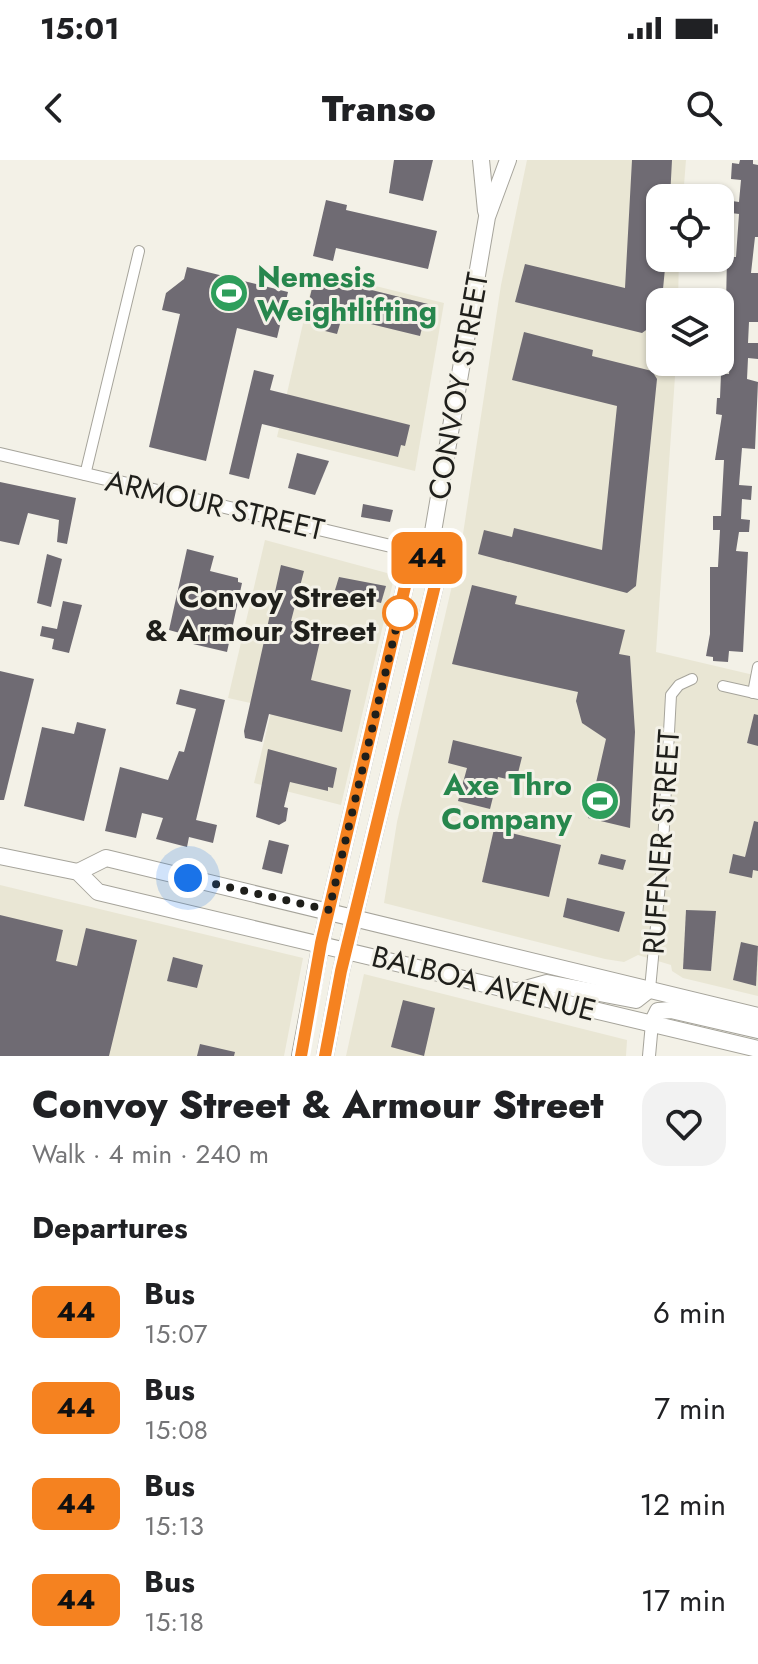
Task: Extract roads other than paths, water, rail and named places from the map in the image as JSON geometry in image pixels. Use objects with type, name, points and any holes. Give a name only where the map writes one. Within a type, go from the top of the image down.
[{"type":"main road","name":"CONVOY STREET","points":[[481,160],[487,217]]},
{"type":"main road","name":"CONVOY STREET","points":[[325,1056],[347,949],[435,585],[429,555],[487,217],[508,160]]},
{"type":"main road","name":"CONVOY STREET","points":[[300,1056],[321,943],[407,578],[429,555]]},
{"type":"main road","name":"BALBOA AVENUE","points":[[0,856],[78,872],[98,892],[758,1049]]},
{"type":"main road","name":"BALBOA AVENUE","points":[[78,872],[106,858],[356,916],[758,1016]]},
{"type":"main road","points":[[517,992],[547,983],[636,1000],[650,989]]},
{"type":"main road","points":[[652,1023],[658,1011],[671,1010],[758,1030]]},
{"type":"street","points":[[85,475],[139,251]]},
{"type":"street","name":"ARMOUR STREET","points":[[0,454],[429,555]]},
{"type":"street","points":[[723,686],[756,694],[758,667]]},
{"type":"street","name":"RUFFNER STREET","points":[[650,989],[662,863],[671,695],[679,685],[692,679]]},
{"type":"street","points":[[649,1056],[652,1023]]},
{"type":"place","name":"Nemesis Weightlifting","points":[[229,293]]},
{"type":"place","name":"Convoy Street & Armour Street","points":[[400,613]]},
{"type":"place","name":"Axe Thro Company","points":[[600,801]]}]
